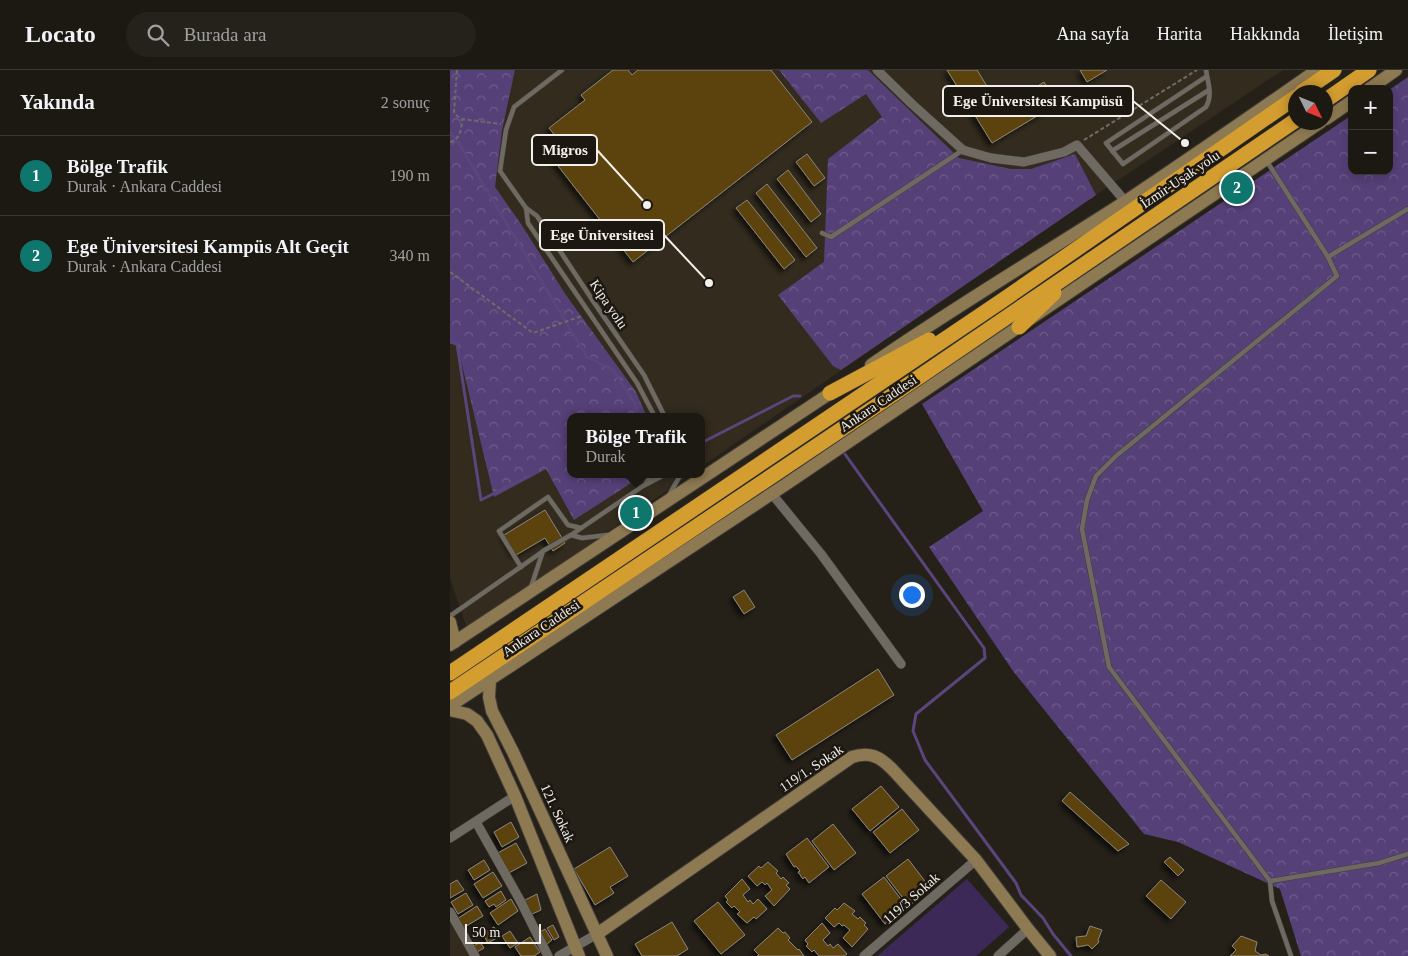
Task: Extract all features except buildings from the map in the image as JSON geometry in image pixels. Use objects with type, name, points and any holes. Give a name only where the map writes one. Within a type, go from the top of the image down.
[{"type":"highway","points":[[1312,85],[1334,70]]},
{"type":"highway","points":[[1333,95],[1369,70]]},
{"type":"highway","name":"Ankara Caddesi","points":[[450,673],[1003,300],[1288,103]]},
{"type":"highway","name":"İzmir-Uşak yolu","points":[[1084,264],[1288,125]]},
{"type":"highway","points":[[1019,327],[1084,264]]},
{"type":"highway","name":"Ankara Caddesi","points":[[450,692],[1084,264]]},
{"type":"highway","points":[[830,393],[1003,300]]},
{"type":"main road","points":[[705,473],[830,393],[925,327],[1125,201],[1317,70]]},
{"type":"main road","points":[[1375,85],[1396,70]]},
{"type":"main road","points":[[1333,114],[1348,104]]},
{"type":"main road","name":"Ankara Caddesi","points":[[450,706],[772,494],[1309,130]]},
{"type":"main road","points":[[450,622],[452,643],[664,504],[698,478]]},
{"type":"main road","name":"121. Sokak","points":[[490,681],[489,697],[492,711],[514,752],[607,956]]},
{"type":"main road","points":[[450,710],[467,714],[477,721],[487,735],[515,796],[577,951]]},
{"type":"main road","name":"119/1. Sokak","points":[[597,934],[852,757],[861,754],[882,759],[892,769],[976,860],[1050,956]]},
{"type":"street","points":[[878,70],[963,150],[991,158],[1024,162],[1064,152],[1077,145],[1125,201]]},
{"type":"street","points":[[772,494],[821,554],[901,664]]},
{"type":"street","points":[[450,838],[515,796]]},
{"type":"street","points":[[476,822],[521,902],[548,956]]},
{"type":"street","name":"119/3 Sokak","points":[[864,956],[976,860]]},
{"type":"street","points":[[450,912],[475,956]]},
{"type":"street","points":[[998,956],[1028,929]]},
{"type":"street","points":[[559,956],[577,951],[597,934]]},
{"type":"lane","name":"Kipa yolu","points":[[562,70],[514,107],[508,126],[500,171],[526,208],[537,216],[644,376],[663,413]]},
{"type":"lane","points":[[1206,70],[1211,98],[1206,107],[1123,164],[1106,143],[1207,76]]},
{"type":"lane","points":[[1112,150],[1209,90]]},
{"type":"lane","points":[[822,233],[831,237],[963,150]]},
{"type":"lane","points":[[1266,160],[1328,257],[1337,276],[1116,456],[1096,476],[1086,500],[1082,529],[1109,668],[1270,881],[1272,901],[1291,956]]},
{"type":"lane","name":"Kipa yolu","points":[[526,208],[528,223],[637,383],[653,413]]},
{"type":"lane","points":[[1328,257],[1408,209]]},
{"type":"lane","points":[[644,486],[649,478]]},
{"type":"lane","points":[[450,616],[543,551],[659,478]]},
{"type":"lane","points":[[664,504],[679,478]]},
{"type":"lane","points":[[521,567],[499,531],[548,497],[568,525],[581,528]]},
{"type":"lane","points":[[570,535],[582,538],[619,534]]},
{"type":"lane","points":[[529,593],[543,551]]},
{"type":"lane","points":[[1270,881],[1379,863],[1408,854]]},
{"type":"path","points":[[456,70],[454,112],[457,116],[462,119],[508,126]]},
{"type":"path","points":[[1077,145],[1197,70]]},
{"type":"path","points":[[452,141],[458,138],[461,133],[462,119]]},
{"type":"path","points":[[450,272],[532,333],[589,313]]},
{"type":"shaded area","points":[[450,70],[1283,70],[1096,195],[705,464],[705,413],[567,413],[567,478],[685,478],[467,629],[450,578]]},
{"type":"shaded area","points":[[967,879],[1009,927],[976,956],[877,956]]},
{"type":"shaded area","points":[[450,914],[474,956],[450,956]]},
{"type":"green space","points":[[450,70],[515,70],[502,130],[495,187],[566,295],[636,392],[645,413],[567,413],[567,478],[639,478],[574,520],[546,469],[494,497],[457,344],[450,343]]},
{"type":"green space","points":[[779,70],[868,70],[959,158],[1011,169],[1031,169],[1075,154],[1096,195],[841,370],[833,366],[778,295],[824,262],[828,159],[882,117],[866,94],[821,123]]},
{"type":"green space","points":[[1408,77],[1408,956],[1301,956],[1280,889],[1178,842],[1144,834],[1013,671],[929,547],[983,511],[922,404],[1330,130],[1333,130],[1333,128],[1348,118],[1348,175],[1393,175],[1393,87]]},
{"type":"waterway","points":[[450,132],[587,357],[613,370],[634,402],[638,413]]},
{"type":"waterway","points":[[450,342],[457,344],[481,500],[528,476]]},
{"type":"waterway","points":[[705,441],[793,396],[800,396]]},
{"type":"waterway","points":[[842,450],[984,648],[985,658],[916,714],[913,731],[925,760],[1016,883],[1021,895],[1043,918],[1071,956]]},
{"type":"place","name":"Ege Üniversitesi Kampüsü","points":[[1185,143]]},
{"type":"place","name":"Ege Üniversitesi Kampüs Alt Geçit","points":[[1237,188]]},
{"type":"place","name":"Migros","points":[[647,205]]},
{"type":"place","name":"Ege Üniversitesi","points":[[709,283]]},
{"type":"place","name":"Bölge Trafik","points":[[636,513]]}]
